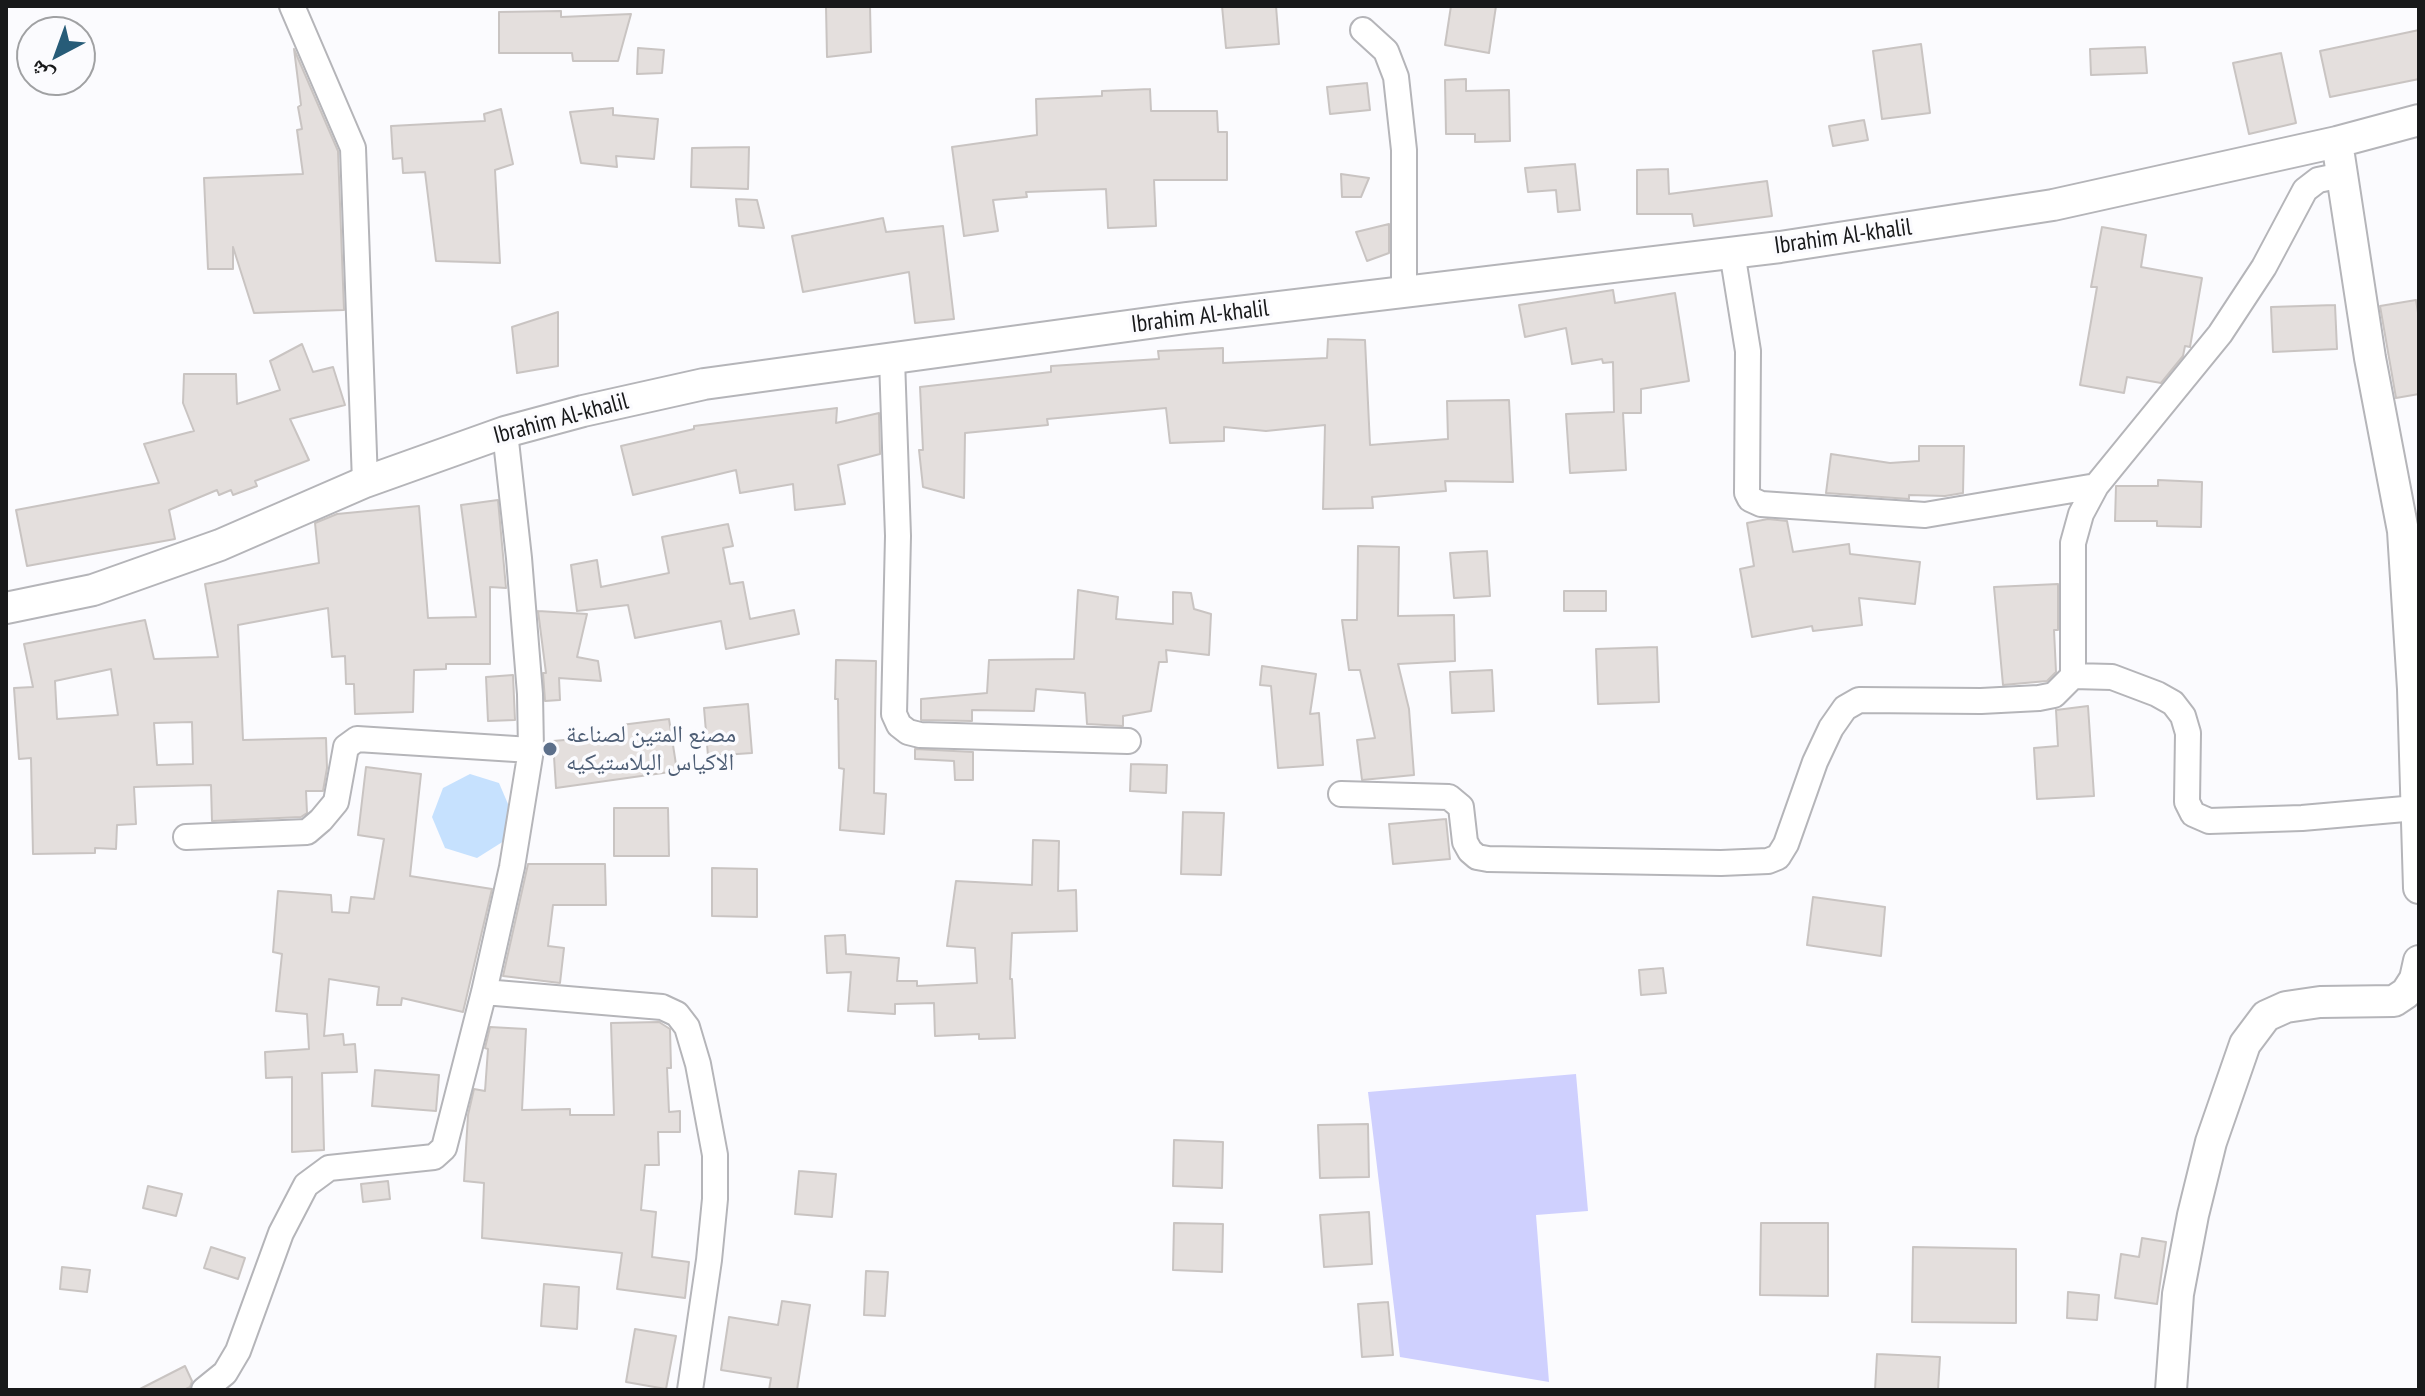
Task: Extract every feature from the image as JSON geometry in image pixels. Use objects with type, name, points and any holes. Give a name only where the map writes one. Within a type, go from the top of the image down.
[{"type":"street","points":[[292,6],[353,148],[365,482]]},
{"type":"street","points":[[1363,30],[1386,51],[1396,77],[1404,150],[1404,291]]},
{"type":"street","name":"Ibrahim Al-khalil","points":[[6,608],[93,590],[220,545],[365,482],[505,432],[704,384],[1404,291],[1732,252],[2053,205],[2337,142],[2419,120]]},
{"type":"street","points":[[2337,142],[2370,358],[2403,531],[2413,689],[2419,888]]},
{"type":"street","points":[[1341,794],[1449,797],[1461,807],[1465,842],[1470,851],[1477,857],[1488,859],[1768,861],[1778,857],[1786,844],[1815,762],[1831,728],[1845,708],[1859,700],[2039,698],[2054,695],[2073,676],[2073,543],[2081,514],[2096,486],[2220,334],[2264,267],[2305,190],[2318,180],[2342,175]]},
{"type":"street","points":[[1732,252],[1748,351],[1747,493],[1750,499],[1761,504],[1925,515],[2096,486]]},
{"type":"street","points":[[892,359],[898,536],[894,714],[899,725],[908,732],[920,735],[1128,741]]},
{"type":"street","points":[[204,1390],[225,1373],[238,1351],[281,1233],[306,1185],[329,1168],[434,1157],[444,1148],[512,867],[531,750],[530,694],[519,558],[505,432]]},
{"type":"street","points":[[2073,676],[2112,677],[2173,703],[2183,716],[2188,733],[2187,802],[2193,814],[2209,821],[2302,818],[2416,808]]},
{"type":"street","points":[[186,837],[307,832],[336,802],[346,747],[357,739],[531,750]]},
{"type":"street","points":[[2171,1390],[2178,1294],[2193,1215],[2211,1142],[2245,1044],[2266,1016],[2286,1007],[2320,1002],[2394,1001],[2406,993],[2415,979],[2419,961]]},
{"type":"street","points":[[484,992],[662,1007],[677,1014],[687,1027],[698,1064],[715,1155],[709,1260],[690,1390]]},
{"type":"shaded area","points":[[470,774],[499,783],[511,811],[504,841],[477,858],[445,848],[432,817],[443,788]]},
{"type":"shaded area","points":[[1576,1074],[1588,1211],[1536,1215],[1549,1382],[1400,1357],[1368,1092]]},
{"type":"building","points":[[826,6],[870,6],[871,52],[827,57]]},
{"type":"building","points":[[1222,6],[1276,6],[1279,44],[1226,48]]},
{"type":"building","points":[[1451,6],[1496,6],[1489,53],[1445,45]]},
{"type":"building","points":[[561,11],[561,17],[631,14],[618,61],[573,61],[572,53],[499,53],[499,12]]},
{"type":"building","points":[[2419,30],[2419,79],[2330,97],[2320,51]]},
{"type":"building","points":[[1921,44],[1930,113],[1882,119],[1873,51]]},
{"type":"building","points":[[2145,47],[2147,73],[2091,75],[2090,49]]},
{"type":"building","points":[[638,48],[664,50],[662,73],[637,74]]},
{"type":"building","points":[[294,49],[338,151],[344,310],[254,313],[233,247],[233,269],[208,269],[204,178],[303,174],[297,130],[302,129],[298,107],[301,105]]},
{"type":"building","points":[[2281,53],[2296,123],[2249,134],[2233,63]]},
{"type":"building","points":[[1466,79],[1466,91],[1509,90],[1510,141],[1475,142],[1475,134],[1446,134],[1445,80]]},
{"type":"building","points":[[1367,83],[1370,110],[1330,114],[1327,87]]},
{"type":"building","points":[[1150,89],[1151,111],[1217,111],[1218,132],[1227,132],[1227,180],[1154,180],[1156,226],[1108,228],[1106,189],[1026,192],[1027,197],[993,200],[998,231],[964,236],[952,147],[1037,135],[1036,99],[1102,96],[1102,91]]},
{"type":"building","points":[[613,108],[613,115],[658,119],[654,159],[616,156],[617,167],[581,163],[570,112]]},
{"type":"building","points":[[501,109],[513,164],[495,170],[500,263],[436,261],[425,172],[403,173],[402,158],[393,159],[391,126],[485,121],[484,114]]},
{"type":"building","points":[[1864,120],[1868,140],[1833,146],[1829,126]]},
{"type":"building","points":[[749,147],[748,189],[691,187],[692,148]]},
{"type":"building","points":[[1575,164],[1580,210],[1558,212],[1556,190],[1528,192],[1525,168]]},
{"type":"building","points":[[1668,169],[1669,194],[1767,181],[1772,216],[1694,226],[1692,214],[1637,214],[1637,170]]},
{"type":"building","points":[[1341,174],[1369,178],[1361,197],[1342,197]]},
{"type":"building","points":[[736,199],[757,200],[764,228],[739,226]]},
{"type":"building","points":[[883,218],[886,232],[943,226],[954,319],[915,323],[909,272],[803,292],[792,236]]},
{"type":"building","points":[[1389,224],[1389,253],[1367,261],[1356,232]]},
{"type":"building","points":[[2102,227],[2146,235],[2141,267],[2202,278],[2190,347],[2185,346],[2183,356],[2161,383],[2127,377],[2124,393],[2080,385],[2097,287],[2091,287]]},
{"type":"building","points":[[1613,290],[1615,303],[1675,293],[1689,381],[1641,389],[1641,413],[1623,413],[1626,470],[1570,473],[1566,414],[1614,412],[1613,362],[1603,363],[1602,359],[1572,364],[1566,328],[1525,337],[1519,305]]},
{"type":"building","points":[[2416,300],[2419,394],[2396,398],[2380,306]]},
{"type":"building","points":[[2335,305],[2337,349],[2273,352],[2271,307]]},
{"type":"building","points":[[558,312],[558,366],[517,373],[512,327]]},
{"type":"building","points":[[1328,339],[1365,340],[1370,445],[1448,439],[1447,401],[1509,400],[1513,482],[1445,481],[1446,491],[1372,497],[1373,508],[1323,509],[1325,425],[1266,431],[1224,427],[1224,441],[1170,443],[1166,408],[1047,419],[1048,425],[965,433],[964,498],[923,487],[919,450],[923,450],[920,387],[1051,372],[1051,366],[1159,359],[1158,351],[1223,348],[1223,363],[1327,358]]},
{"type":"building","points":[[302,344],[313,372],[333,367],[345,405],[290,419],[309,460],[255,481],[257,486],[233,495],[231,490],[219,495],[217,490],[169,510],[175,539],[27,566],[16,510],[159,483],[144,444],[194,431],[183,403],[184,374],[236,374],[237,404],[280,390],[270,361]]},
{"type":"building","points":[[837,408],[836,423],[879,413],[880,454],[838,465],[845,504],[795,510],[793,484],[740,493],[736,470],[633,495],[621,446],[694,429],[694,426]]},
{"type":"building","points":[[1919,446],[1964,446],[1963,493],[1909,495],[1909,499],[1826,493],[1831,454],[1890,463],[1919,461]]},
{"type":"building","points":[[2158,480],[2202,482],[2201,527],[2157,526],[2157,521],[2115,521],[2116,486],[2158,486]]},
{"type":"building","points":[[498,500],[506,588],[490,587],[490,664],[446,664],[446,669],[414,670],[413,712],[355,714],[354,684],[346,684],[345,656],[332,657],[328,608],[238,625],[243,740],[326,738],[327,768],[323,791],[306,791],[307,813],[301,817],[212,821],[211,785],[134,787],[136,824],[117,825],[116,849],[95,848],[95,853],[33,854],[31,758],[19,759],[14,688],[33,687],[24,644],[145,620],[154,659],[218,657],[205,584],[319,563],[315,523],[337,514],[419,506],[428,618],[476,617],[461,505]],"holes":[[[111,669],[118,715],[57,719],[55,681]],[[192,722],[193,764],[157,765],[154,723]]]},
{"type":"building","points":[[1768,519],[1787,521],[1793,552],[1849,544],[1850,554],[1920,562],[1915,604],[1859,598],[1862,625],[1813,631],[1812,626],[1752,637],[1740,569],[1754,566],[1747,523]]},
{"type":"building","points":[[728,524],[733,546],[723,548],[730,584],[743,582],[750,619],[794,610],[799,634],[726,649],[721,621],[635,638],[628,605],[577,611],[571,565],[597,560],[601,587],[669,573],[662,537]]},
{"type":"building","points":[[1358,546],[1399,547],[1398,616],[1454,615],[1455,661],[1398,664],[1409,709],[1414,775],[1362,780],[1357,740],[1375,738],[1360,670],[1349,670],[1342,620],[1357,620]]},
{"type":"building","points":[[1487,551],[1490,596],[1454,598],[1450,553]]},
{"type":"building","points":[[2058,584],[2058,630],[2054,630],[2056,672],[2047,681],[2003,685],[1994,587]]},
{"type":"building","points":[[1078,590],[1118,597],[1116,619],[1173,624],[1173,592],[1191,593],[1194,609],[1211,614],[1209,655],[1166,650],[1167,662],[1159,662],[1151,711],[1123,716],[1123,726],[1087,724],[1085,693],[1036,689],[1034,711],[972,710],[972,721],[921,720],[921,699],[987,693],[989,660],[1074,659]]},
{"type":"building","points":[[1564,591],[1606,591],[1606,611],[1564,611]]},
{"type":"building","points":[[538,611],[587,614],[577,657],[598,661],[601,681],[559,678],[560,700],[545,701],[543,673],[546,673]]},
{"type":"building","points":[[1657,647],[1659,702],[1598,704],[1596,649]]},
{"type":"building","points":[[836,660],[876,661],[874,793],[886,794],[884,834],[840,830],[844,769],[839,768]]},
{"type":"building","points":[[1262,666],[1316,674],[1310,714],[1319,713],[1323,765],[1278,768],[1271,686],[1260,685]]},
{"type":"building","points":[[1492,670],[1494,711],[1452,713],[1450,672]]},
{"type":"building","points":[[513,675],[515,720],[488,721],[486,677]]},
{"type":"building","points":[[748,704],[752,753],[708,756],[704,708]]},
{"type":"building","points":[[2088,706],[2094,796],[2037,799],[2034,748],[2058,746],[2056,710]]},
{"type":"building","points":[[669,719],[677,771],[556,788],[553,741],[622,735],[621,725]]},
{"type":"building","points":[[915,749],[973,752],[973,780],[955,780],[954,761],[915,759]]},
{"type":"building","points":[[1131,764],[1167,765],[1166,793],[1130,791]]},
{"type":"building","points":[[366,767],[421,774],[410,876],[492,889],[463,1012],[402,998],[401,1005],[377,1005],[379,987],[329,979],[324,1036],[343,1034],[344,1045],[355,1044],[357,1072],[322,1073],[324,1150],[292,1152],[292,1077],[266,1078],[265,1052],[309,1049],[307,1014],[276,1011],[282,954],[273,952],[278,891],[331,895],[332,912],[349,913],[351,897],[374,899],[384,839],[358,835]]},
{"type":"building","points":[[614,808],[668,808],[669,856],[614,856]]},
{"type":"building","points":[[1183,812],[1224,813],[1221,875],[1181,874]]},
{"type":"building","points":[[1446,819],[1450,859],[1393,864],[1389,824]]},
{"type":"building","points":[[1033,840],[1059,841],[1058,891],[1076,890],[1077,931],[1012,933],[1010,979],[1015,1038],[979,1039],[979,1034],[935,1036],[934,1003],[895,1004],[895,1014],[848,1011],[851,972],[827,973],[825,936],[845,935],[846,954],[899,958],[897,981],[917,981],[917,986],[977,983],[975,948],[947,946],[956,881],[1032,885]]},
{"type":"building","points":[[528,864],[605,864],[606,905],[553,905],[548,946],[564,948],[560,983],[503,976]]},
{"type":"building","points":[[712,868],[757,869],[757,917],[712,916]]},
{"type":"building","points":[[1813,897],[1885,907],[1881,956],[1807,945]]},
{"type":"building","points":[[1663,968],[1666,993],[1641,995],[1639,970]]},
{"type":"building","points":[[659,1022],[670,1029],[671,1068],[667,1068],[669,1112],[680,1111],[680,1132],[658,1132],[659,1165],[645,1165],[641,1210],[656,1212],[652,1257],[689,1262],[685,1298],[617,1289],[622,1253],[482,1238],[484,1183],[464,1181],[468,1115],[474,1089],[485,1091],[488,1049],[485,1048],[490,1027],[526,1029],[522,1110],[570,1109],[570,1115],[614,1115],[611,1023]]},
{"type":"building","points":[[375,1070],[439,1075],[436,1111],[372,1106]]},
{"type":"building","points":[[1368,1124],[1369,1177],[1320,1178],[1318,1125]]},
{"type":"building","points":[[1174,1140],[1223,1142],[1222,1188],[1173,1186]]},
{"type":"building","points":[[799,1171],[836,1174],[832,1217],[795,1214]]},
{"type":"building","points":[[388,1181],[390,1199],[363,1202],[361,1184]]},
{"type":"building","points":[[148,1186],[182,1194],[176,1216],[143,1208]]},
{"type":"building","points":[[1369,1212],[1372,1264],[1324,1267],[1320,1215]]},
{"type":"building","points":[[1174,1223],[1223,1224],[1222,1272],[1173,1270]]},
{"type":"building","points":[[1761,1223],[1828,1223],[1828,1296],[1760,1295]]},
{"type":"building","points":[[2142,1238],[2166,1242],[2157,1304],[2115,1298],[2121,1254],[2139,1257]]},
{"type":"building","points":[[211,1247],[245,1258],[238,1279],[204,1268]]},
{"type":"building","points":[[1913,1247],[2016,1249],[2016,1323],[1912,1322]]},
{"type":"building","points":[[62,1267],[90,1270],[87,1292],[60,1289]]},
{"type":"building","points":[[866,1271],[888,1272],[885,1316],[864,1315]]},
{"type":"building","points":[[544,1284],[579,1287],[577,1329],[541,1326]]},
{"type":"building","points":[[2068,1292],[2099,1295],[2097,1320],[2067,1318]]},
{"type":"building","points":[[782,1301],[810,1305],[797,1390],[769,1390],[771,1378],[721,1370],[729,1317],[778,1325]]},
{"type":"building","points":[[1388,1302],[1393,1355],[1362,1357],[1358,1304]]},
{"type":"building","points":[[635,1329],[676,1336],[666,1389],[626,1382]]},
{"type":"building","points":[[1877,1354],[1940,1357],[1938,1390],[1875,1390]]},
{"type":"building","points":[[185,1366],[192,1381],[190,1387],[184,1390],[138,1390]]},
{"type":"place","name":"مصنع المتين لصناعة الاكياس البلاستيكيه","points":[[550,749]]}]
